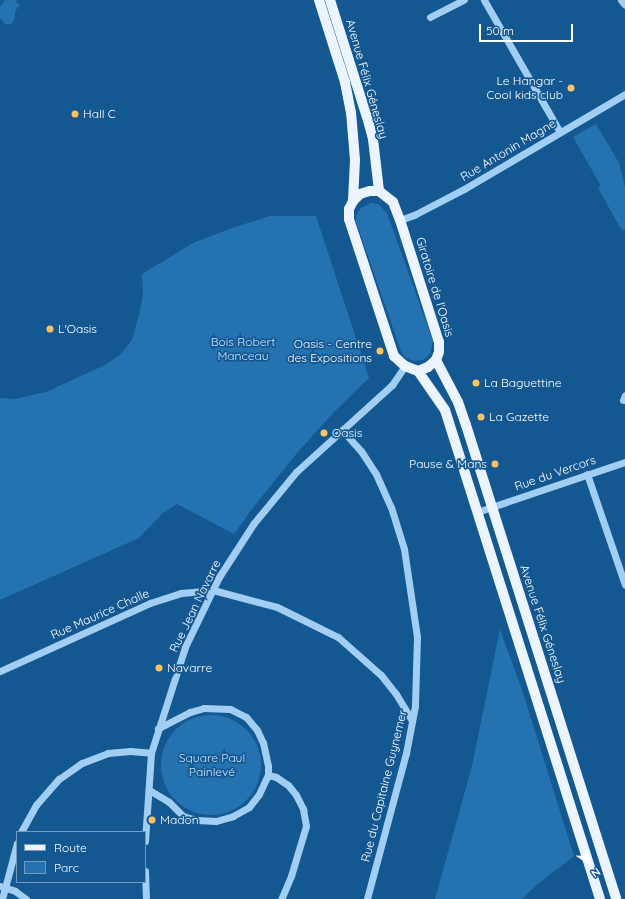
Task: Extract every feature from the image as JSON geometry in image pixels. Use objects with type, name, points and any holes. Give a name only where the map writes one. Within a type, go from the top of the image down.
[{"type":"main road","name":"Avenue Félix Géneslay","points":[[318,0],[345,82],[351,112],[355,160],[352,201]]},
{"type":"main road","name":"Avenue Félix Géneslay","points":[[330,0],[371,132],[379,191]]},
{"type":"main road","points":[[379,191],[370,190],[360,194],[352,201],[349,209],[349,219],[394,356],[405,366],[418,371],[445,410],[600,899]]},
{"type":"main road","name":"Giratoire de l'Oasis","points":[[379,191],[393,202],[400,220],[439,342],[439,352],[436,360]]},
{"type":"main road","name":"Avenue Félix Géneslay","points":[[436,360],[458,402],[616,899]]},
{"type":"main road","points":[[418,371],[428,367],[436,360]]},
{"type":"street","points":[[430,17],[464,0]]},
{"type":"street","points":[[484,0],[560,132]]},
{"type":"street","points":[[621,0],[625,5]]},
{"type":"street","name":"Rue Antonin Magne","points":[[400,220],[414,215],[464,189],[625,94]]},
{"type":"street","name":"Rue Jean Navarre","points":[[151,753],[185,647],[213,590],[254,523],[296,472],[392,385],[405,366]]},
{"type":"street","name":"Rue du Capitaine Guynemer","points":[[342,430],[360,451],[376,474],[391,506],[404,549],[417,638],[416,690],[406,753],[367,899]]},
{"type":"street","name":"Rue du Vercors","points":[[477,512],[625,462]]},
{"type":"street","points":[[586,474],[625,585]]},
{"type":"street","points":[[213,590],[277,607],[338,637],[382,675],[396,694],[412,721]]},
{"type":"street","name":"Rue Maurice Challe","points":[[0,671],[150,603],[181,593],[213,590]]},
{"type":"street","points":[[149,790],[169,802],[183,816],[196,820],[216,822],[233,816],[249,807],[259,794],[268,775],[268,766],[263,743],[256,730],[246,717],[230,709],[204,708],[190,712],[158,728]]},
{"type":"street","points":[[22,831],[36,805],[60,779],[82,763],[108,754],[130,750],[151,753],[146,831]]},
{"type":"street","points":[[268,775],[276,777],[296,794],[303,809],[306,826],[291,876],[281,899]]},
{"type":"street","points":[[2,899],[2,886],[16,846]]},
{"type":"street","points":[[145,883],[146,899]]},
{"type":"street","points":[[2,886],[15,891],[26,899]]},
{"type":"green space","points":[[5,0],[17,0],[16,2],[20,5],[15,11],[15,17],[12,24],[5,24],[0,18],[0,7]]},
{"type":"green space","points":[[596,124],[619,163],[625,187],[625,230],[621,229],[598,188],[601,186],[573,137]]},
{"type":"green space","points":[[371,203],[378,204],[387,213],[433,341],[430,354],[423,360],[413,361],[405,357],[401,351],[356,222],[356,216],[361,208]]},
{"type":"green space","name":"Bois Robert Manceau","points":[[270,216],[316,216],[369,378],[333,413],[297,453],[234,534],[177,504],[162,514],[139,538],[0,600],[0,398],[14,399],[46,392],[105,365],[121,354],[132,340],[143,293],[142,274],[195,242]]},
{"type":"green space","points":[[500,629],[524,696],[574,856],[534,887],[522,899],[435,899],[472,766]]},
{"type":"green space","name":"Square Paul Painlevé","points":[[211,715],[230,719],[246,730],[257,746],[261,765],[257,784],[246,800],[230,811],[211,815],[192,811],[176,800],[165,784],[161,765],[165,746],[176,730],[192,719]]},
{"type":"place","name":"Le Hangar - Cool kids club","points":[[571,88]]},
{"type":"place","name":"Hall C","points":[[75,114]]},
{"type":"place","name":"L'Oasis","points":[[50,329]]},
{"type":"place","name":"Oasis - Centre des Expositions","points":[[380,351]]},
{"type":"place","name":"La Baguettine","points":[[476,383]]},
{"type":"place","name":"La Gazette","points":[[481,417]]},
{"type":"place","name":"Oasis","points":[[324,433]]},
{"type":"place","name":"Pause & Mans","points":[[495,464]]},
{"type":"place","name":"Navarre","points":[[159,668]]},
{"type":"place","name":"Madon","points":[[152,820]]}]
